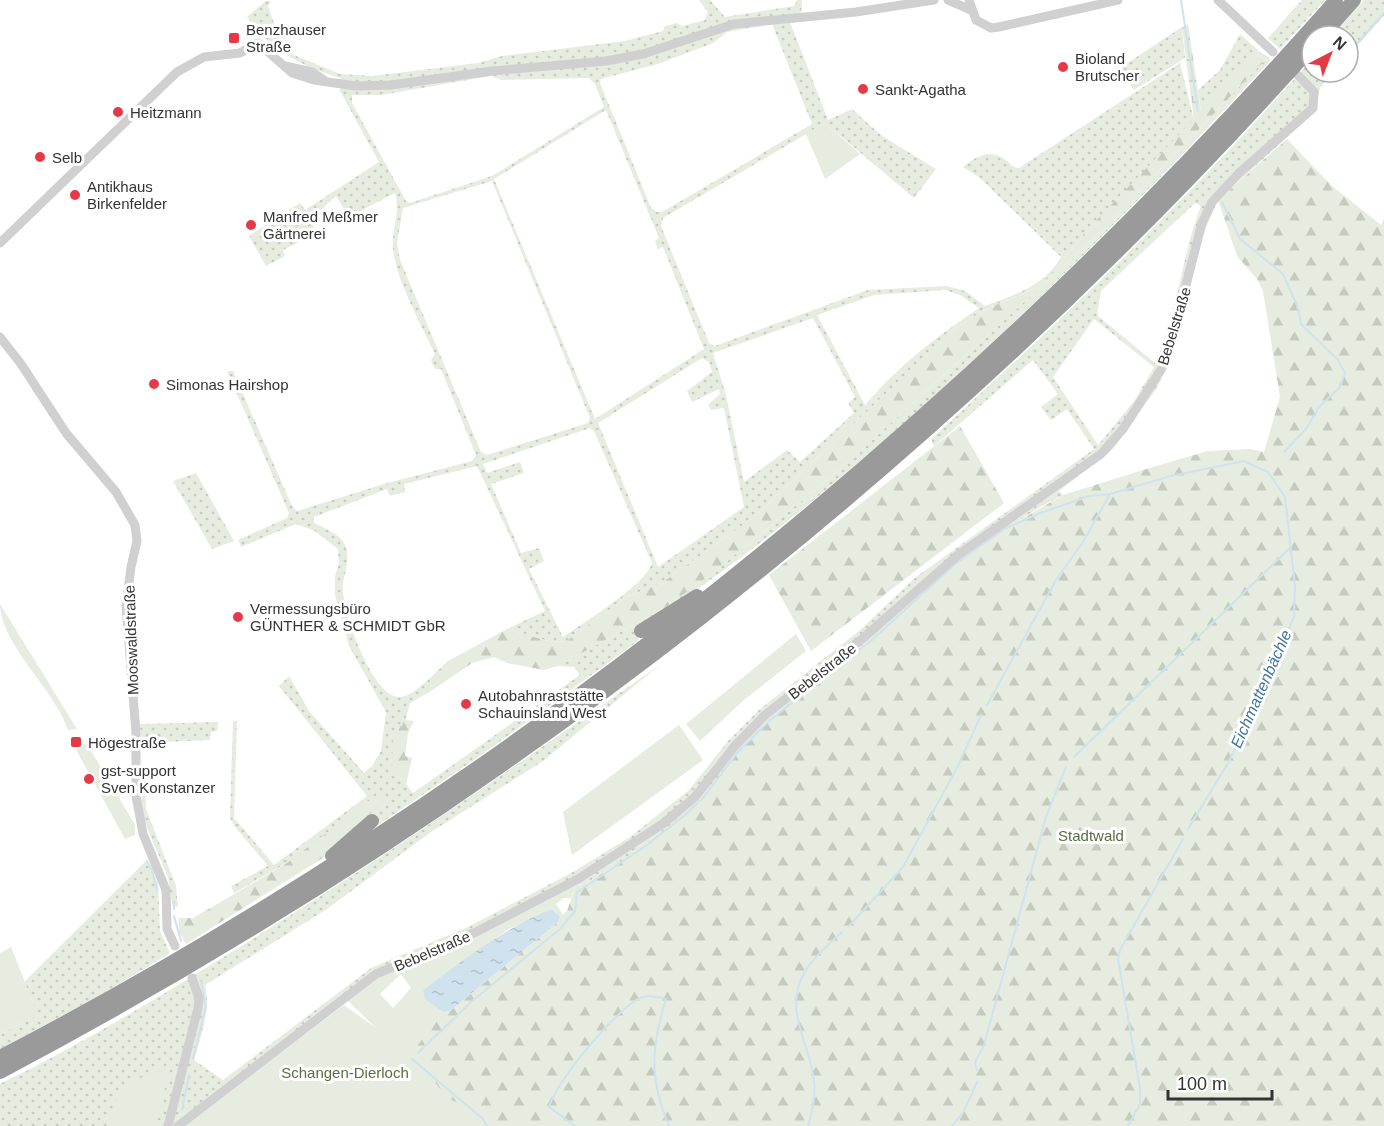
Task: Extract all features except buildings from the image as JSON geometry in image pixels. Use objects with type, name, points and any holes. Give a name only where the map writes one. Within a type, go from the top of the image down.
[{"type":"highway","points":[[0,1057],[116,994],[316,873],[478,766],[579,694],[721,585],[903,434],[1056,293],[1198,151],[1336,0]]},
{"type":"highway","points":[[1333,24],[1354,0]]},
{"type":"highway","points":[[0,1072],[124,1005],[277,914],[478,783],[664,648],[816,526],[913,443],[1009,356],[1178,191],[1300,60]]},
{"type":"highway","points":[[641,631],[690,599],[721,585]]},
{"type":"highway","points":[[316,873],[342,846],[372,821]]},
{"type":"street","points":[[0,243],[177,72],[204,57],[240,53],[258,43],[292,73],[324,80],[375,86],[492,70],[606,62],[643,54],[734,24],[856,12],[934,0]]},
{"type":"street","points":[[948,0],[970,5],[979,24],[991,28],[1034,21],[1118,0]]},
{"type":"street","points":[[1218,0],[1273,52]]},
{"type":"street","name":"Bebelstraße","points":[[178,1125],[376,975],[476,932],[578,879],[664,823],[694,797],[734,747],[765,715],[863,638],[958,555],[1101,454],[1124,429],[1162,368],[1175,330],[1202,223],[1212,202],[1239,173],[1309,114],[1316,100],[1311,86],[1298,75]]},
{"type":"street","name":"Mooswaldstraße","points":[[0,337],[66,433],[116,492],[135,525],[137,541],[130,567],[126,606],[136,733],[136,796],[143,834],[163,877],[166,890],[167,929],[175,946]]},
{"type":"street","points":[[168,1126],[198,1008],[199,998],[192,978]]},
{"type":"street","points":[[172,1109],[178,1125]]},
{"type":"green space","points":[[699,0],[710,0],[725,17],[794,6],[797,0],[802,0],[801,20],[790,22],[828,120],[852,109],[882,136],[936,169],[914,198],[825,123],[663,218],[661,226],[709,343],[715,346],[868,290],[947,286],[965,291],[985,306],[1018,293],[1038,282],[1061,257],[979,177],[963,167],[979,156],[990,154],[1001,157],[1019,168],[1180,63],[1194,120],[1086,231],[1049,278],[1031,290],[984,310],[956,328],[754,517],[663,582],[627,597],[565,642],[548,641],[507,629],[545,611],[477,466],[404,484],[405,492],[390,496],[387,489],[314,517],[314,523],[335,534],[344,543],[347,556],[343,587],[345,604],[354,636],[379,684],[389,693],[399,697],[412,693],[430,678],[431,691],[410,703],[393,765],[395,777],[407,780],[406,784],[413,793],[580,675],[574,667],[558,666],[666,607],[710,575],[837,472],[1096,237],[1268,57],[1271,60],[1180,157],[1040,297],[894,432],[802,510],[706,583],[639,628],[638,641],[484,753],[378,825],[369,816],[234,893],[231,886],[268,866],[230,818],[233,721],[237,721],[234,818],[274,865],[367,796],[279,686],[289,676],[309,711],[364,773],[372,766],[381,751],[386,712],[349,646],[335,595],[335,576],[339,564],[338,549],[315,531],[296,524],[241,547],[238,540],[287,518],[289,513],[227,371],[233,371],[292,506],[297,511],[384,484],[472,461],[476,455],[441,369],[435,369],[431,360],[435,354],[399,275],[393,249],[397,207],[395,193],[349,217],[336,196],[310,220],[317,233],[283,250],[285,256],[266,266],[249,236],[300,203],[305,210],[379,162],[340,91],[341,78],[288,56],[267,39],[247,17],[266,1],[271,1],[268,6],[284,51],[340,74],[373,76],[478,63],[502,56],[625,41],[663,31],[665,26],[677,23],[682,26],[705,20],[708,12]],"holes":[[[772,24],[812,124],[662,212],[657,212],[651,208],[600,83],[601,79],[658,64],[713,43],[727,32]],[[491,76],[502,80],[589,78],[595,84],[604,107],[492,176],[410,203],[406,201],[352,103],[352,95],[381,95]],[[606,110],[659,238],[655,241],[658,249],[663,247],[704,349],[595,419],[494,179]],[[492,181],[590,418],[588,423],[487,455],[481,452],[400,260],[397,243],[403,208]],[[945,290],[960,295],[979,308],[918,353],[865,405],[817,315],[874,295]],[[813,318],[855,397],[848,403],[854,413],[800,462],[787,450],[744,482],[726,395],[713,353]],[[702,358],[709,362],[712,372],[687,391],[692,402],[719,389],[720,394],[708,405],[711,410],[724,408],[744,507],[658,567],[598,423]],[[590,428],[594,431],[652,563],[647,572],[613,603],[563,637],[529,569],[544,561],[539,548],[521,553],[491,484],[524,473],[520,462],[487,473],[483,464]]]},
{"type":"green space","points":[[1302,0],[1325,0],[1303,24],[1300,24],[1300,27],[1280,49],[1268,38]]},
{"type":"green space","points":[[1364,0],[1384,0],[1384,16],[1360,43],[1360,24],[1343,24]]},
{"type":"green space","points":[[1188,24],[1201,112],[1194,120],[1182,27]]},
{"type":"green space","points":[[1182,27],[1185,58],[1134,90],[1120,68]]},
{"type":"green space","points":[[1240,34],[1259,51],[1201,112],[1198,90],[1220,70]]},
{"type":"green space","points":[[1259,51],[1268,57],[1096,237],[837,472],[710,575],[666,607],[558,666],[544,670],[507,663],[494,657],[472,663],[431,691],[430,678],[448,661],[507,629],[548,641],[565,642],[627,597],[663,582],[754,517],[956,328],[984,310],[1031,290],[1049,278],[1086,231]]},
{"type":"green space","points":[[1300,72],[1300,84],[1324,84],[1320,88],[1315,112],[1218,200],[1203,234],[1175,349],[1157,388],[1113,449],[1059,491],[1063,495],[1040,507],[960,559],[872,640],[769,721],[737,753],[699,803],[640,850],[585,884],[575,885],[376,979],[185,1126],[0,1126],[0,1084],[106,1028],[324,894],[438,819],[661,664],[543,761],[431,832],[327,909],[205,985],[206,1013],[194,1060],[223,1080],[371,968],[470,926],[573,872],[630,837],[689,790],[728,741],[760,709],[859,631],[916,577],[1094,449],[1067,409],[1051,420],[1041,407],[1058,394],[1033,360],[934,446],[931,439],[1030,348],[1175,207]],"holes":[[[1195,203],[1201,206],[1194,225],[1169,325],[1155,363],[1097,315],[1101,291]],[[1094,319],[1154,367],[1135,400],[1098,445],[1053,377]]]},
{"type":"green space","points":[[825,123],[860,154],[825,179],[806,134]]},
{"type":"green space","name":"Stadtwald","points":[[1287,139],[1332,186],[1381,225],[1384,218],[1384,1126],[478,1126],[460,1114],[408,1057],[443,1012],[450,1011],[558,922],[567,911],[576,885],[585,884],[640,850],[699,803],[737,753],[769,721],[872,640],[960,559],[1000,532],[1063,495],[1208,451],[1250,449],[1264,452],[1280,397],[1263,291],[1257,279],[1237,256],[1218,200]]},
{"type":"green space","points":[[960,426],[1004,503],[811,651],[769,575]]},
{"type":"green space","points":[[196,473],[234,541],[212,549],[173,481]]},
{"type":"green space","points":[[0,604],[77,729],[68,730],[52,699],[18,651],[2,619]]},
{"type":"green space","points":[[796,634],[806,651],[744,700],[700,741],[686,724]]},
{"type":"green space","points":[[404,720],[414,721],[408,733],[405,756],[412,758],[407,780],[394,777],[392,772],[393,735],[396,724],[402,726]]},
{"type":"green space","points":[[218,722],[217,731],[211,732],[210,740],[141,743],[140,724]]},
{"type":"green space","points":[[679,725],[703,760],[572,855],[563,812]]},
{"type":"green space","points":[[87,744],[135,825],[135,835],[125,839],[74,746]]},
{"type":"green space","points":[[140,778],[145,780],[146,809],[176,886],[178,908],[172,903],[168,877],[143,818]]},
{"type":"green space","points":[[379,793],[385,799],[323,858],[186,944],[179,932],[179,918],[193,918],[287,863]]},
{"type":"green space","points":[[147,860],[158,883],[160,931],[170,953],[106,992],[0,1049],[0,1034],[38,1015],[24,982]]},
{"type":"green space","name":"Schangen-Dierloch","points":[[576,885],[571,898],[563,898],[556,904],[563,915],[560,917],[552,909],[507,930],[423,990],[426,999],[443,1012],[411,1054],[448,1098],[500,1126],[184,1126],[344,1005],[376,1028],[347,1000],[376,979]],"holes":[[[401,974],[411,988],[393,1008],[380,994]]]},
{"type":"green space","points":[[11,947],[38,1015],[0,1034],[0,953]]},
{"type":"green space","points":[[171,1063],[156,1126],[107,1126],[121,1087]]},
{"type":"water","points":[[552,909],[560,917],[558,922],[450,1011],[443,1012],[425,999],[423,990],[469,956],[502,934]]},
{"type":"waterway","name":"Eichmattenbächle","points":[[1181,0],[1198,111]]},
{"type":"waterway","points":[[1360,40],[1384,13]]},
{"type":"waterway","name":"Eichmattenbächle","points":[[1222,202],[1240,239],[1283,274],[1297,305],[1301,324],[1338,360],[1345,373],[1340,387],[1319,407],[1306,429],[1284,452]]},
{"type":"waterway","points":[[987,705],[1056,580],[1083,542],[1110,494],[1171,476],[1244,461],[1268,472],[1285,497],[1295,586],[1294,616],[1269,681],[1228,763],[1188,829]]},
{"type":"waterway","points":[[418,1053],[471,1002],[560,929],[575,911],[577,892],[647,845],[685,815],[703,798],[737,753],[769,721],[872,640],[955,564],[1006,528],[1089,496],[1110,494]]},
{"type":"waterway","points":[[1074,757],[1291,547]]},
{"type":"waterway","points":[[850,925],[903,867],[958,766],[981,715]]},
{"type":"waterway","points":[[977,1070],[975,1062],[984,1045],[1046,817],[1066,767]]},
{"type":"waterway","name":"Eichmattenbächle","points":[[1128,1126],[1140,1104],[1140,1088],[1118,959],[1120,950],[1183,839]]},
{"type":"waterway","points":[[147,861],[157,890]]},
{"type":"waterway","points":[[174,901],[174,909]]},
{"type":"waterway","points":[[174,916],[181,941]]},
{"type":"waterway","points":[[808,1126],[814,1086],[812,1067],[797,1016],[797,990],[810,964],[842,932]]},
{"type":"waterway","points":[[193,1059],[206,1006],[201,981]]},
{"type":"waterway","points":[[575,1126],[549,1107],[554,1095],[601,1032],[627,1007],[641,997],[648,996],[666,999],[657,1032],[654,1063],[658,1093],[669,1126]]},
{"type":"waterway","points":[[412,1059],[483,1119],[487,1126]]},
{"type":"waterway","points":[[182,1110],[189,1075]]},
{"type":"waterway","points":[[952,1126],[964,1111],[977,1082]]},
{"type":"place","name":"Benzhauser Straße","points":[[234,38]]},
{"type":"place","name":"Bioland Brutscher","points":[[1063,67]]},
{"type":"place","name":"Sankt-Agatha","points":[[863,89]]},
{"type":"place","name":"Heitzmann","points":[[118,112]]},
{"type":"place","name":"Selb","points":[[40,157]]},
{"type":"place","name":"Antikhaus Birkenfelder","points":[[75,195]]},
{"type":"place","name":"Manfred Meßmer Gärtnerei","points":[[251,225]]},
{"type":"place","name":"Simonas Hairshop","points":[[154,384]]},
{"type":"place","name":"Vermessungsbüro GÜNTHER & SCHMIDT GbR","points":[[238,617]]},
{"type":"place","name":"Autobahnraststätte Schauinsland West","points":[[466,704]]},
{"type":"place","name":"Högestraße","points":[[76,742]]},
{"type":"place","name":"gst-support Sven Konstanzer","points":[[89,779]]}]
